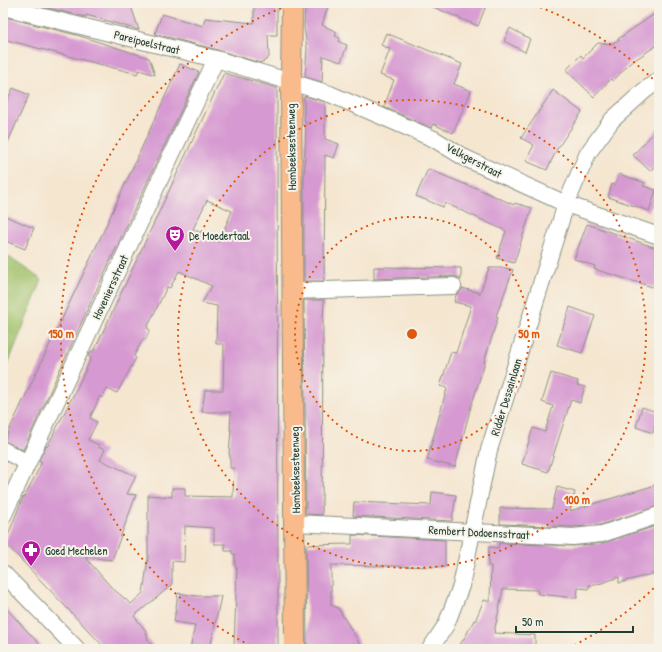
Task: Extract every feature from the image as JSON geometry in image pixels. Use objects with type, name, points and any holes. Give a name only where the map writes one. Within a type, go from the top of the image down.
[{"type":"main road","name":"Hombeeksesteenweg","points":[[292,3],[291,82],[295,649]]},
{"type":"street","name":"Pareipoelstraat","points":[[3,7],[216,59],[291,82]]},
{"type":"street","name":"Hoveniersstraat","points":[[3,516],[216,59]]},
{"type":"street","name":"Ridder Dessainlaan","points":[[430,649],[449,618],[460,586],[489,450],[566,204],[588,153],[612,120],[644,91],[659,80]]},
{"type":"street","name":"Velkgerstraat","points":[[291,82],[330,94],[434,138],[466,158],[566,204],[659,236]]},
{"type":"street","points":[[292,291],[453,286]]},
{"type":"street","points":[[3,450],[28,463]]},
{"type":"street","name":"Rembert Dodoensstraat","points":[[295,523],[573,537],[602,534],[659,515]]},
{"type":"street","points":[[3,573],[77,649]]},
{"type":"green space","points":[[3,253],[42,280],[3,376]]},
{"type":"building","points":[[27,3],[111,3],[131,6],[139,30],[86,15],[86,17]]},
{"type":"building","points":[[254,3],[277,3],[277,35],[268,35],[269,57],[260,63],[218,50],[155,34],[162,14],[203,26],[205,18],[254,23]]},
{"type":"building","points":[[305,3],[329,3],[322,25],[337,32],[335,36],[340,38],[339,42],[347,45],[341,62],[323,56],[322,82],[305,77],[307,48],[304,26]]},
{"type":"building","points":[[424,3],[487,3],[478,26]]},
{"type":"building","points":[[659,11],[659,44],[630,63],[613,81],[611,79],[594,97],[566,70],[581,55],[583,58],[598,43],[611,44],[619,41],[618,39]]},
{"type":"building","points":[[5,17],[80,36],[149,58],[155,75],[139,70],[137,74],[3,39]]},
{"type":"building","points":[[510,28],[530,39],[525,52],[504,41]]},
{"type":"building","points":[[386,33],[462,64],[454,84],[471,91],[453,133],[433,124],[431,128],[384,107],[394,80],[380,75],[390,49],[381,45]]},
{"type":"building","points":[[180,64],[199,72],[23,450],[4,441],[105,228]]},
{"type":"building","points":[[224,73],[277,88],[278,649],[239,649],[239,646],[234,646],[237,568],[235,567],[235,554],[232,554],[232,551],[225,551],[225,544],[214,544],[214,528],[185,526],[184,562],[172,561],[172,585],[134,616],[146,631],[148,640],[156,649],[106,649],[5,543],[23,497],[24,498],[42,462],[39,460],[77,388],[91,358],[88,356],[89,354],[95,349]],"holes":[[[207,200],[232,211],[219,242],[193,229]],[[179,271],[212,286],[202,303],[217,306],[216,344],[224,344],[223,390],[205,390],[202,412],[231,412],[229,454],[230,468],[234,468],[233,497],[185,496],[185,488],[172,488],[172,497],[148,495],[148,559],[143,593],[131,604],[111,587],[85,557],[112,560],[136,495],[127,494],[136,476],[100,460],[105,450],[98,447],[99,445],[88,440],[97,422],[90,418],[100,396],[102,398],[107,389],[117,393],[136,358],[134,356],[143,339],[146,339],[150,330],[147,328],[167,287],[170,288]]]},
{"type":"building","points":[[13,88],[29,95],[3,153],[3,110]]},
{"type":"building","points":[[553,90],[582,112],[557,149],[547,170],[526,161],[534,145],[521,138]]},
{"type":"building","points":[[305,96],[325,102],[325,139],[339,144],[334,158],[325,155],[324,281],[304,281]]},
{"type":"building","points":[[659,127],[659,162],[650,171],[633,155]]},
{"type":"building","points":[[428,169],[514,205],[515,203],[532,208],[514,263],[497,258],[506,231],[445,203],[443,207],[416,196]]},
{"type":"building","points":[[619,174],[645,183],[643,186],[656,190],[649,211],[608,197],[612,184],[615,185]]},
{"type":"building","points":[[3,215],[34,228],[25,249],[3,240]]},
{"type":"building","points":[[587,224],[659,249],[659,289],[594,269],[595,266],[574,259]]},
{"type":"building","points":[[374,267],[461,268],[461,280],[453,276],[374,279]]},
{"type":"building","points":[[489,268],[506,268],[513,270],[496,316],[498,317],[470,410],[455,467],[427,460],[447,388],[440,386],[451,352],[456,353],[471,306],[454,302],[456,295],[462,288],[480,293]]},
{"type":"building","points":[[304,300],[324,300],[322,515],[306,514]]},
{"type":"building","points":[[570,307],[595,316],[582,353],[557,345]]},
{"type":"building","points":[[551,373],[578,381],[577,385],[585,387],[580,403],[571,400],[548,472],[522,464],[533,428],[545,432],[553,406],[542,402]]},
{"type":"building","points":[[642,407],[659,413],[659,428],[655,427],[653,433],[636,427]]},
{"type":"building","points":[[659,484],[659,506],[600,525],[573,527],[500,524],[500,508],[552,509],[557,487],[575,492],[570,511]]},
{"type":"building","points":[[432,492],[456,495],[452,521],[353,516],[354,502],[431,505]]},
{"type":"building","points":[[659,525],[659,572],[619,583],[619,577],[596,585],[589,585],[589,589],[578,588],[577,598],[538,594],[538,590],[503,589],[494,633],[535,635],[535,648],[457,649],[474,620],[475,621],[484,600],[490,602],[491,566],[488,566],[489,547],[498,548],[499,543],[573,546],[603,543]]},
{"type":"building","points":[[352,535],[445,540],[445,567],[331,565],[331,605],[338,608],[363,649],[307,649],[306,545],[352,544]]},
{"type":"building","points":[[178,593],[197,596],[221,596],[210,649],[190,649],[195,625],[174,622]]},
{"type":"building","points":[[3,605],[28,632],[44,649],[3,649]]},
{"type":"place","name":"De Moedertaal","points":[[175,252]]},
{"type":"place","name":"Goed Mechelen","points":[[31,567]]}]
